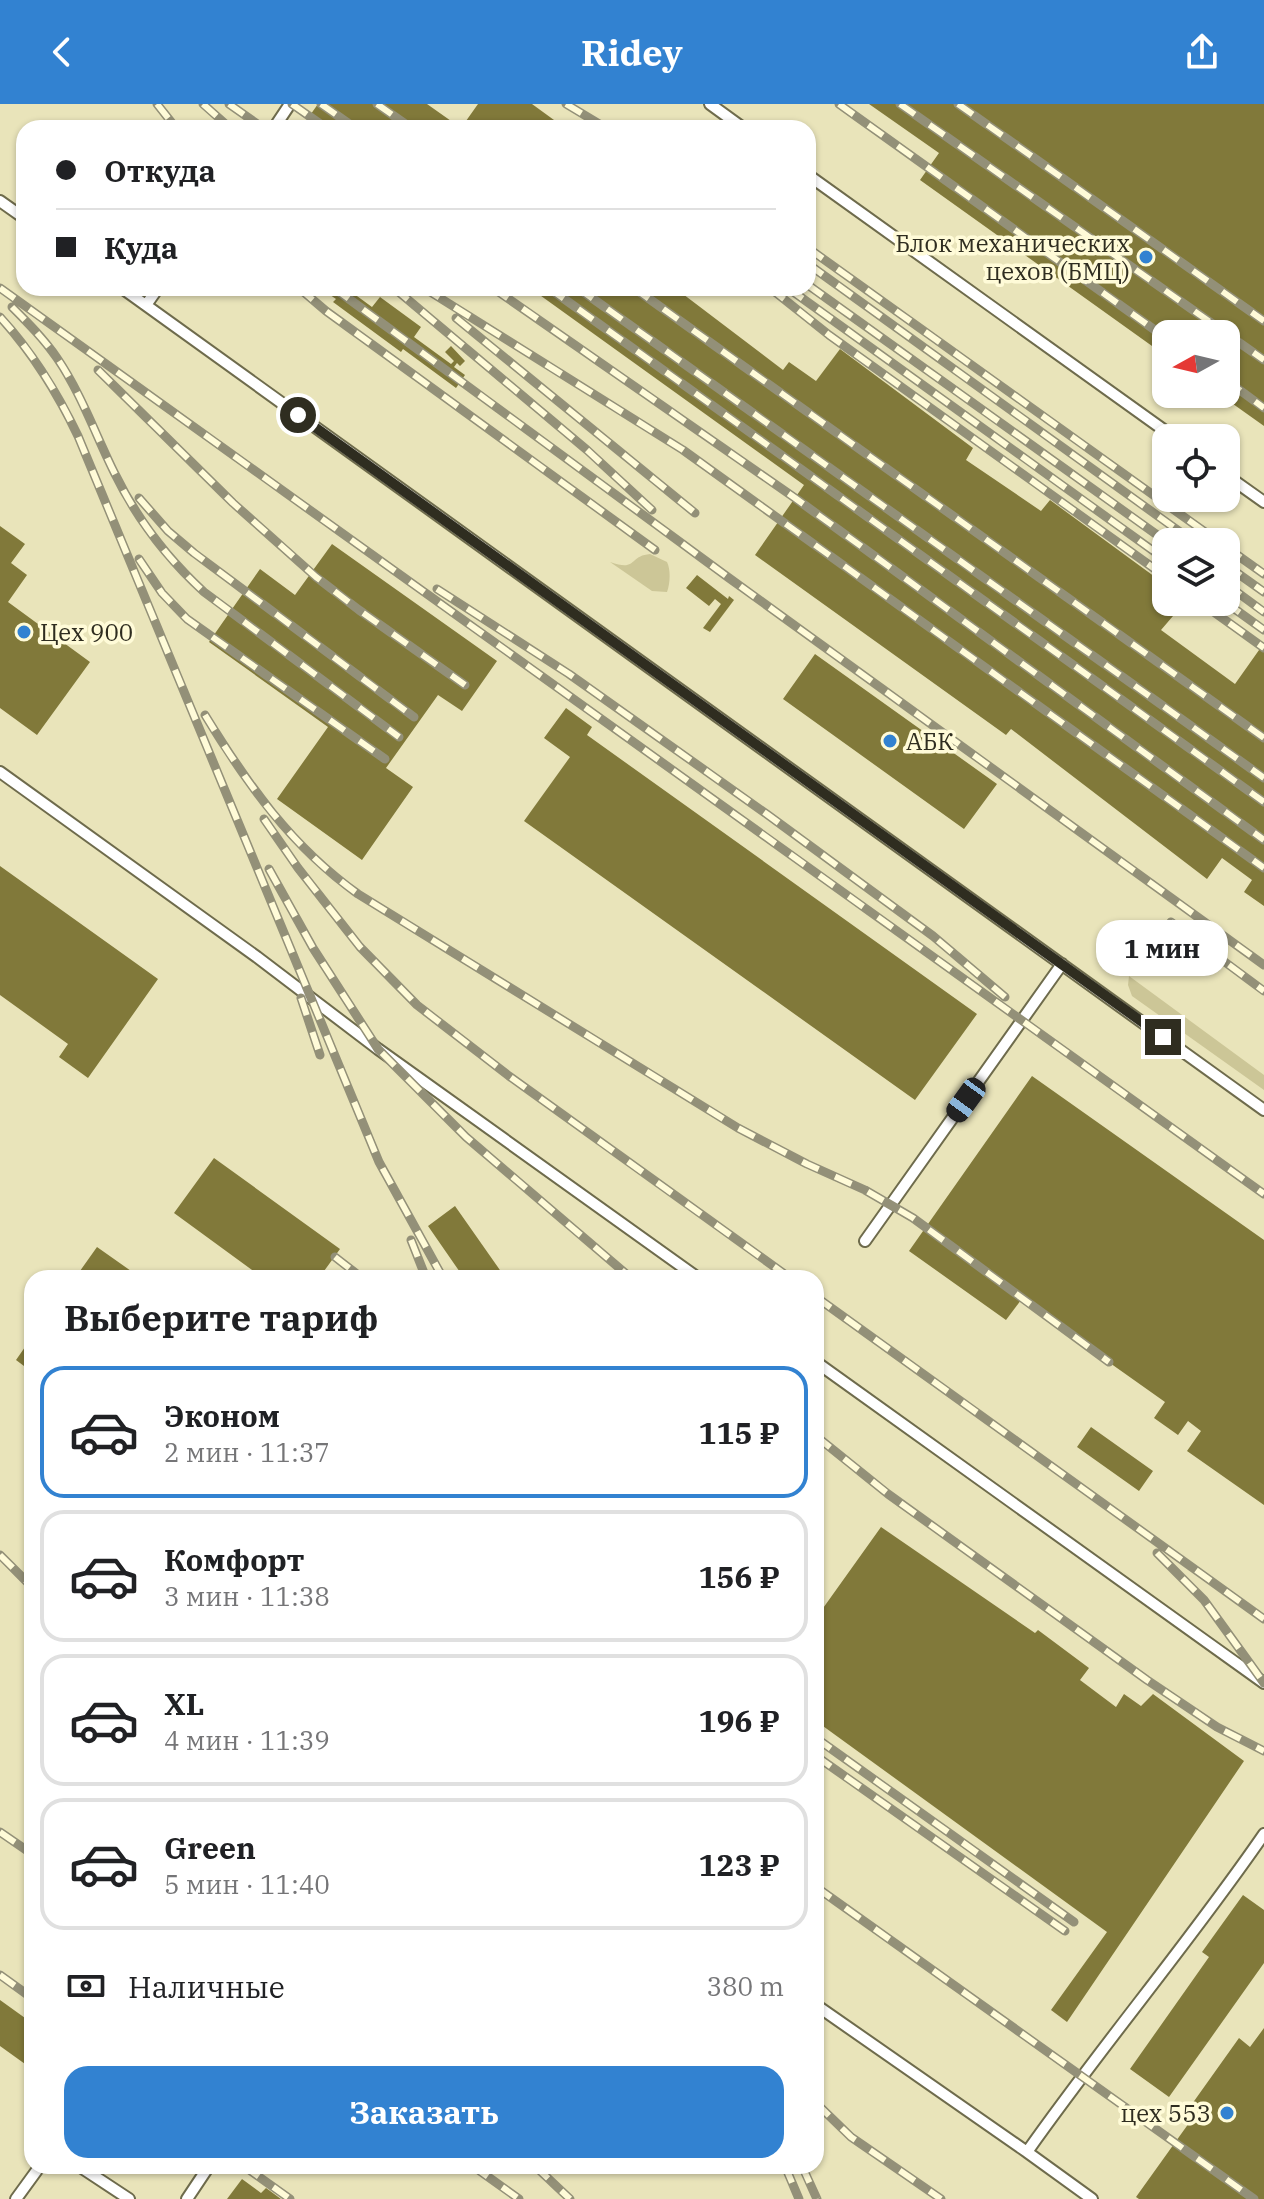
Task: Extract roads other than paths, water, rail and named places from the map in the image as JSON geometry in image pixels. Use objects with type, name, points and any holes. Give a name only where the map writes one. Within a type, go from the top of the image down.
[{"type":"lane","points":[[710,104],[732,120]]},
{"type":"lane","points":[[816,181],[1155,424]]},
{"type":"lane","points":[[133,296],[1264,1110]]},
{"type":"lane","points":[[146,305],[152,296]]},
{"type":"lane","points":[[1240,485],[1264,502]]},
{"type":"lane","points":[[0,772],[687,1270]]},
{"type":"lane","points":[[865,1241],[1062,964]]},
{"type":"lane","points":[[824,1368],[1264,1683]]},
{"type":"lane","points":[[1027,2152],[1081,2075],[1234,1878],[1264,1834]]},
{"type":"lane","points":[[824,2011],[1092,2199]]},
{"type":"lane","points":[[16,2199],[34,2174]]},
{"type":"lane","points":[[91,2174],[129,2199]]},
{"type":"lane","points":[[187,2199],[204,2174]]},
{"type":"railway","points":[[157,104],[170,120]]},
{"type":"railway","points":[[203,104],[221,120]]},
{"type":"railway","points":[[229,104],[252,120]]},
{"type":"railway","points":[[292,104],[315,120]]},
{"type":"railway","points":[[321,104],[344,120]]},
{"type":"railway","points":[[377,104],[400,120]]},
{"type":"railway","points":[[566,104],[593,120]]},
{"type":"railway","points":[[839,104],[1152,328]]},
{"type":"railway","points":[[900,104],[1264,360]]},
{"type":"railway","points":[[958,104],[1264,321]]},
{"type":"railway","points":[[816,254],[1199,528]]},
{"type":"railway","points":[[816,270],[1175,528]]},
{"type":"railway","points":[[0,288],[1264,1194]]},
{"type":"railway","points":[[816,291],[1152,531]]},
{"type":"railway","points":[[308,296],[655,550]]},
{"type":"railway","points":[[345,296],[1264,965]]},
{"type":"railway","points":[[404,296],[587,450],[652,510]]},
{"type":"railway","points":[[437,296],[683,450],[1264,868]]},
{"type":"railway","points":[[505,296],[795,498],[1264,840]]},
{"type":"railway","points":[[560,296],[1264,802]]},
{"type":"railway","points":[[589,296],[1264,778]]},
{"type":"railway","points":[[645,296],[1264,738]]},
{"type":"railway","points":[[780,296],[829,335],[1152,567]]},
{"type":"railway","points":[[799,296],[1152,550]]},
{"type":"railway","points":[[12,307],[66,371],[124,491],[143,522],[178,566],[204,592],[399,737]]},
{"type":"railway","points":[[0,317],[44,374],[78,436],[379,1162],[439,1270]]},
{"type":"railway","points":[[456,318],[695,513]]},
{"type":"railway","points":[[98,370],[233,503],[316,577],[465,685]]},
{"type":"railway","points":[[1240,390],[1264,408]]},
{"type":"railway","points":[[139,498],[168,531],[194,553],[414,717]]},
{"type":"railway","points":[[1240,557],[1264,574]]},
{"type":"railway","points":[[139,559],[162,593],[187,619],[385,759]]},
{"type":"railway","points":[[1240,575],[1264,592]]},
{"type":"railway","points":[[437,589],[569,674],[768,815],[933,936],[1005,997]]},
{"type":"railway","points":[[1240,594],[1264,612]]},
{"type":"railway","points":[[1240,613],[1264,630]]},
{"type":"railway","points":[[1219,616],[1264,648]]},
{"type":"railway","points":[[205,715],[272,813],[312,856],[358,894],[738,1128],[865,1190],[913,1218],[1109,1362]]},
{"type":"railway","points":[[264,819],[360,947],[417,1005],[509,1076],[779,1270]]},
{"type":"railway","points":[[269,869],[313,948],[378,1049],[466,1137],[622,1270]]},
{"type":"railway","points":[[1171,922],[1264,991]]},
{"type":"railway","points":[[301,998],[320,1055]]},
{"type":"railway","points":[[411,1240],[423,1270]]},
{"type":"railway","points":[[335,1257],[352,1270]]},
{"type":"railway","points":[[824,1303],[1264,1619]]},
{"type":"railway","points":[[824,1442],[888,1494],[1147,1680],[1217,1727],[1264,1751]]},
{"type":"railway","points":[[1157,1553],[1204,1600],[1264,1683]]},
{"type":"railway","points":[[0,1555],[24,1579]]},
{"type":"railway","points":[[824,1744],[1074,1922]]},
{"type":"railway","points":[[824,1762],[1065,1931]]},
{"type":"railway","points":[[0,1832],[24,1848]]},
{"type":"railway","points":[[824,1893],[1254,2199]]},
{"type":"railway","points":[[0,1975],[24,1992]]},
{"type":"railway","points":[[824,2111],[851,2137],[941,2199]]},
{"type":"railway","points":[[255,2174],[290,2199]]},
{"type":"railway","points":[[484,2174],[519,2199]]},
{"type":"railway","points":[[543,2174],[570,2199]]},
{"type":"railway","points":[[788,2174],[799,2199]]},
{"type":"railway","points":[[806,2174],[817,2199]]},
{"type":"place","name":"Блок механических цехов (БМЦ)","points":[[1146,257]]},
{"type":"place","name":"Цех 900","points":[[24,632]]},
{"type":"place","name":"АБК","points":[[890,741]]},
{"type":"place","name":"цех 553","points":[[1227,2113]]}]
